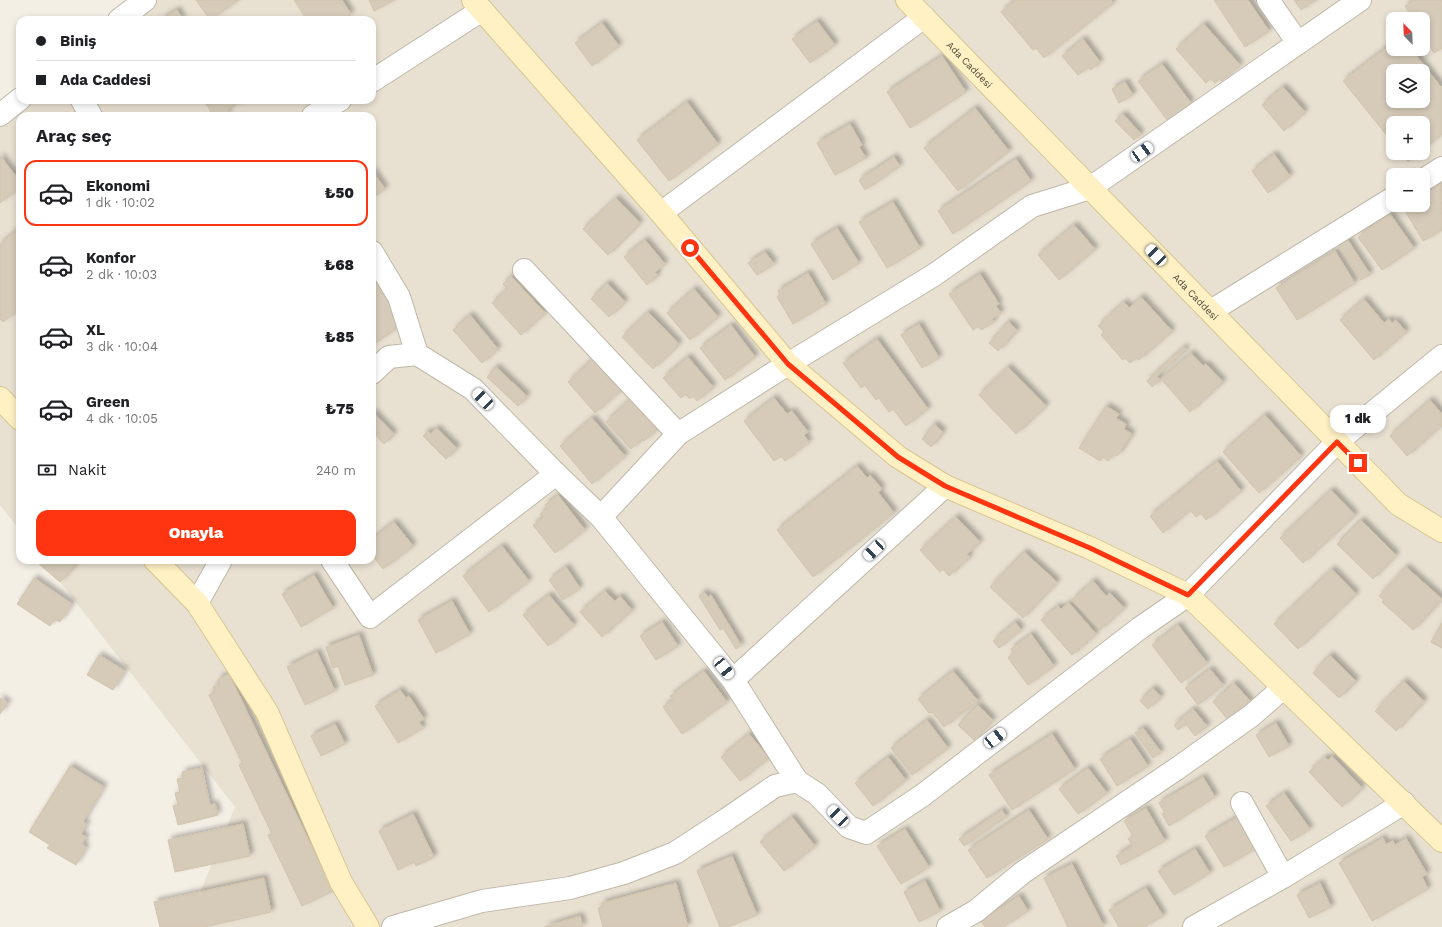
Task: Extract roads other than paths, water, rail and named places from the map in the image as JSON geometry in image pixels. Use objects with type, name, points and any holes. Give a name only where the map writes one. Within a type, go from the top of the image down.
[{"type":"main road","name":"Ada Caddesi","points":[[907,0],[1398,504],[1442,531]]},
{"type":"main road","points":[[478,5],[661,213],[788,364],[898,457],[945,486],[1090,548],[1188,595],[1442,841]]},
{"type":"main road","points":[[0,398],[16,415]]},
{"type":"main road","points":[[159,564],[197,604],[267,712],[340,882],[368,927]]},
{"type":"street","points":[[124,16],[146,0]]},
{"type":"street","points":[[1268,0],[1298,43]]},
{"type":"street","points":[[601,517],[678,434],[934,274],[1032,206],[1090,188],[1360,0]]},
{"type":"street","points":[[376,78],[478,5]]},
{"type":"street","points":[[661,213],[924,17]]},
{"type":"street","points":[[0,116],[16,102]]},
{"type":"street","points":[[320,112],[333,104]]},
{"type":"street","points":[[1430,176],[1442,168]]},
{"type":"street","points":[[1211,311],[1386,202]]},
{"type":"street","points":[[376,259],[399,297],[416,354]]},
{"type":"street","points":[[524,270],[678,434]]},
{"type":"street","points":[[376,370],[389,357],[416,354],[473,389],[556,474],[601,517],[733,680],[797,780],[817,794],[849,827],[866,833],[923,795],[1140,628],[1188,595],[1337,442],[1442,356]]},
{"type":"street","points":[[335,564],[370,617],[556,474]]},
{"type":"street","points":[[733,680],[945,486]]},
{"type":"street","points":[[197,604],[219,564]]},
{"type":"street","points":[[948,927],[976,911],[1022,873],[1194,757],[1251,716],[1283,688]]},
{"type":"street","points":[[393,927],[482,901],[570,888],[624,873],[675,853],[775,786],[797,780]]},
{"type":"street","points":[[1242,803],[1284,877]]},
{"type":"street","points":[[1194,927],[1284,877],[1404,803]]}]
